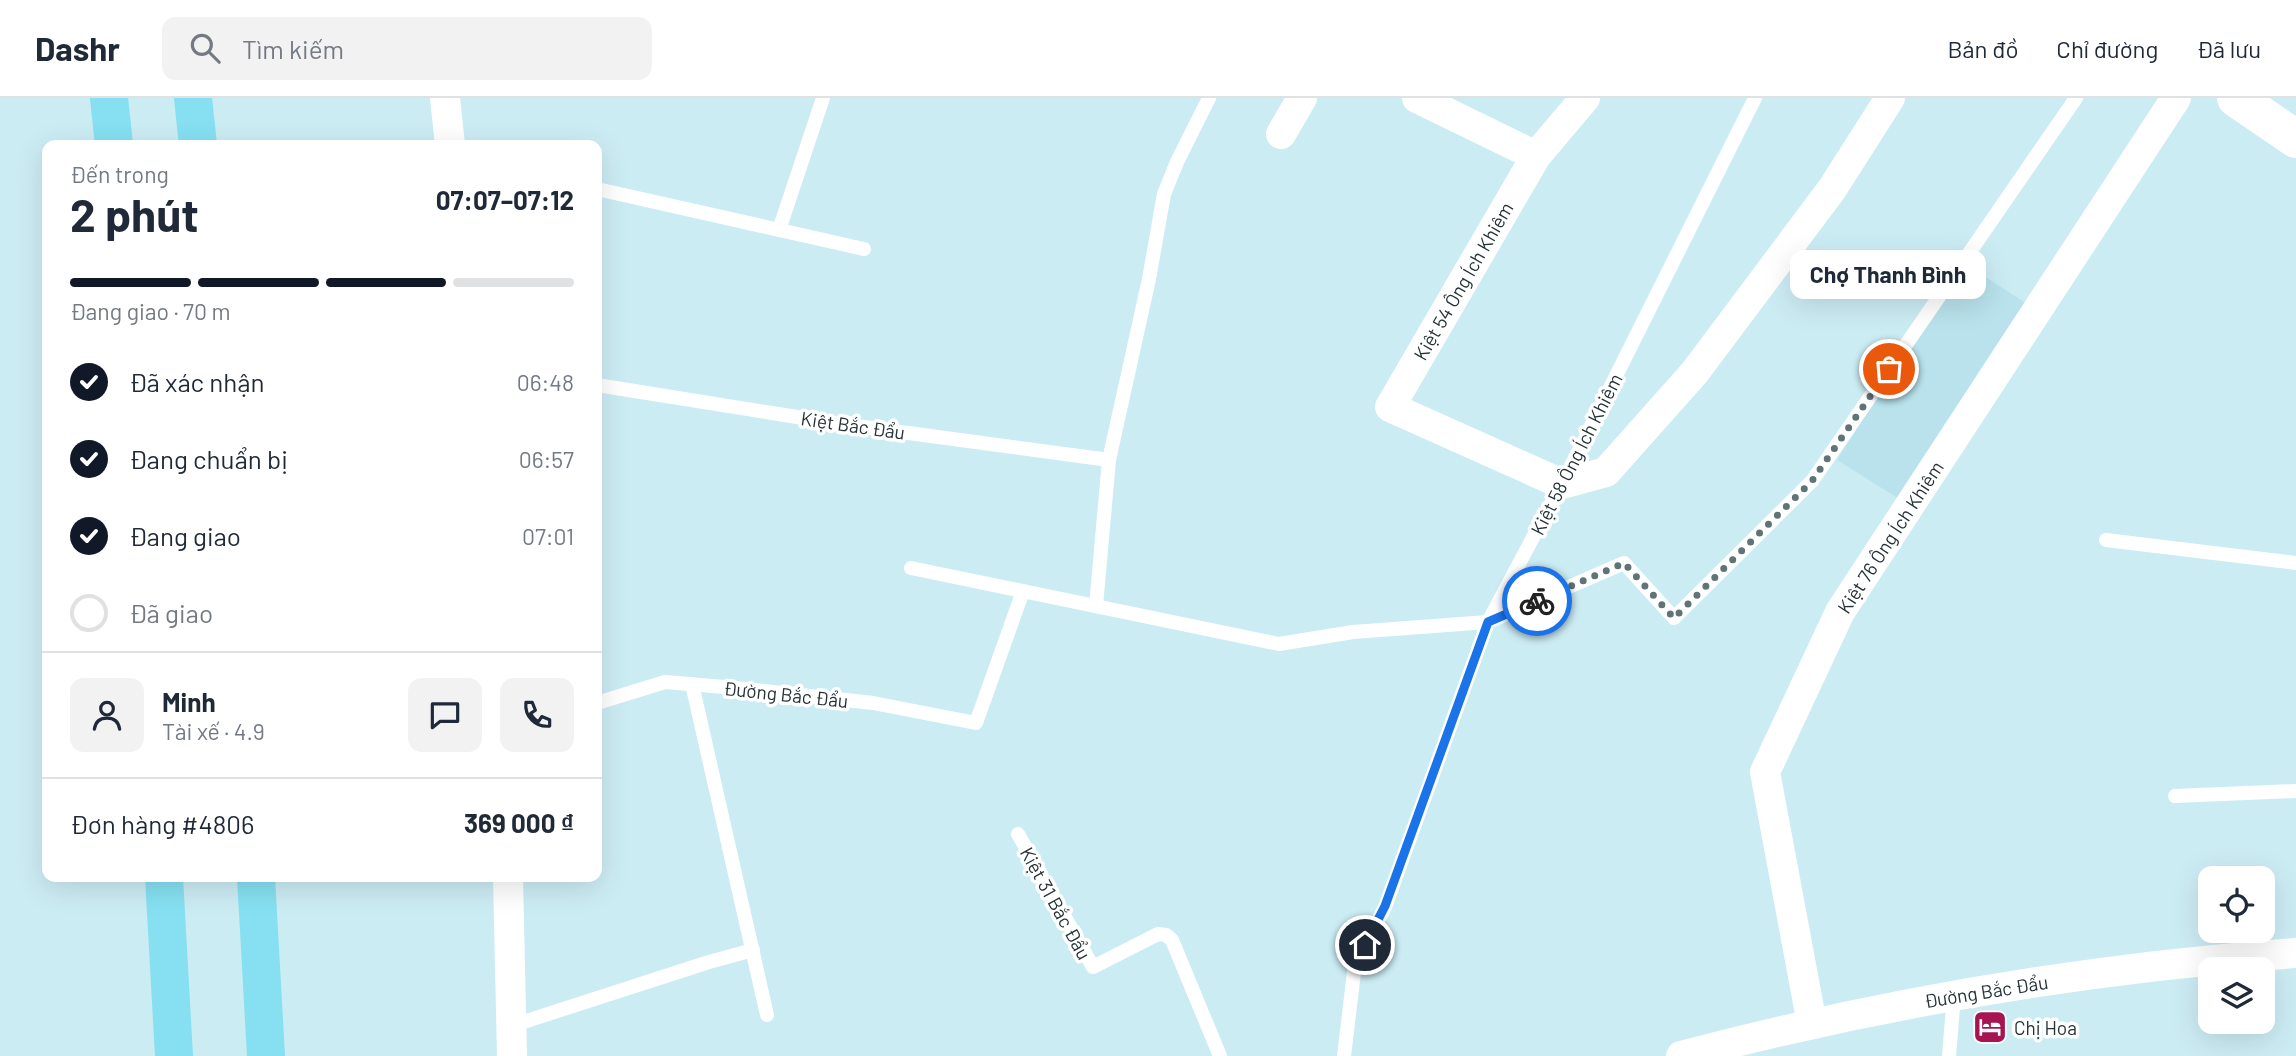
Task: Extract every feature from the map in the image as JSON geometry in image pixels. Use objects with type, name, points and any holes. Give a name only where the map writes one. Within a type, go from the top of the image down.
[{"type":"main road","points":[[109,98],[113,140]]},
{"type":"main road","points":[[193,98],[197,140]]},
{"type":"main road","points":[[2236,98],[2293,131]]},
{"type":"main road","points":[[164,882],[174,1056]]},
{"type":"main road","points":[[256,882],[266,1056]]},
{"type":"street","points":[[445,98],[449,140]]},
{"type":"street","points":[[1281,134],[1301,98]]},
{"type":"street","points":[[1417,98],[1536,156]]},
{"type":"street","name":"Kiệt 54 Ông Ích Khiêm","points":[[1562,484],[1390,407],[1536,156],[1585,98]]},
{"type":"street","points":[[1562,484],[1606,472],[1695,372],[1832,189],[1890,98]]},
{"type":"street","name":"Kiệt 76 Ông Ích Khiêm","points":[[1812,1024],[1765,772],[1840,612],[2176,98]]},
{"type":"street","points":[[508,882],[512,1056]]},
{"type":"street","name":"Đường Bắc Đẩu","points":[[1681,1056],[1812,1024],[1954,994],[2191,961],[2296,953]]},
{"type":"lane","points":[[779,230],[823,98]]},
{"type":"lane","points":[[1096,606],[1110,460],[1150,279],[1164,194],[1209,98]]},
{"type":"lane","name":"Kiệt 58 Ông Ích Khiêm","points":[[1343,1056],[1355,964],[1385,906],[1488,622],[1562,484],[1755,98]]},
{"type":"lane","points":[[911,568],[1279,644],[1353,632],[1488,622],[1624,563],[1674,618],[1812,481],[2076,98]]},
{"type":"lane","points":[[602,190],[864,249]]},
{"type":"lane","name":"Kiệt Bắc Đẩu","points":[[602,386],[834,423],[1110,460]]},
{"type":"lane","points":[[2106,540],[2296,563]]},
{"type":"lane","name":"Đường Bắc Đẩu","points":[[602,701],[665,682],[873,703],[976,723],[1023,591]]},
{"type":"lane","points":[[692,684],[768,1015]]},
{"type":"lane","points":[[2175,796],[2296,791]]},
{"type":"lane","name":"Kiệt 31 Bắc Đẩu","points":[[1018,834],[1093,967],[1158,934],[1166,935],[1172,940],[1220,1056]]},
{"type":"lane","points":[[511,1026],[753,950]]},
{"type":"lane","points":[[1949,1056],[1954,994]]},
{"type":"shaded area","points":[[1964,263],[2027,304],[1901,500],[1837,460]]},
{"type":"way so far","points":[[1537,601],[1624,563],[1674,618],[1812,481],[1889,369]]},
{"type":"place","name":"Chợ Thanh Bình","points":[[1889,369]]},
{"type":"place","name":"Chị Hoa","points":[[1990,1027]]},
{"type":"route","points":[[1365,945],[1385,906],[1488,622],[1537,601]]}]
